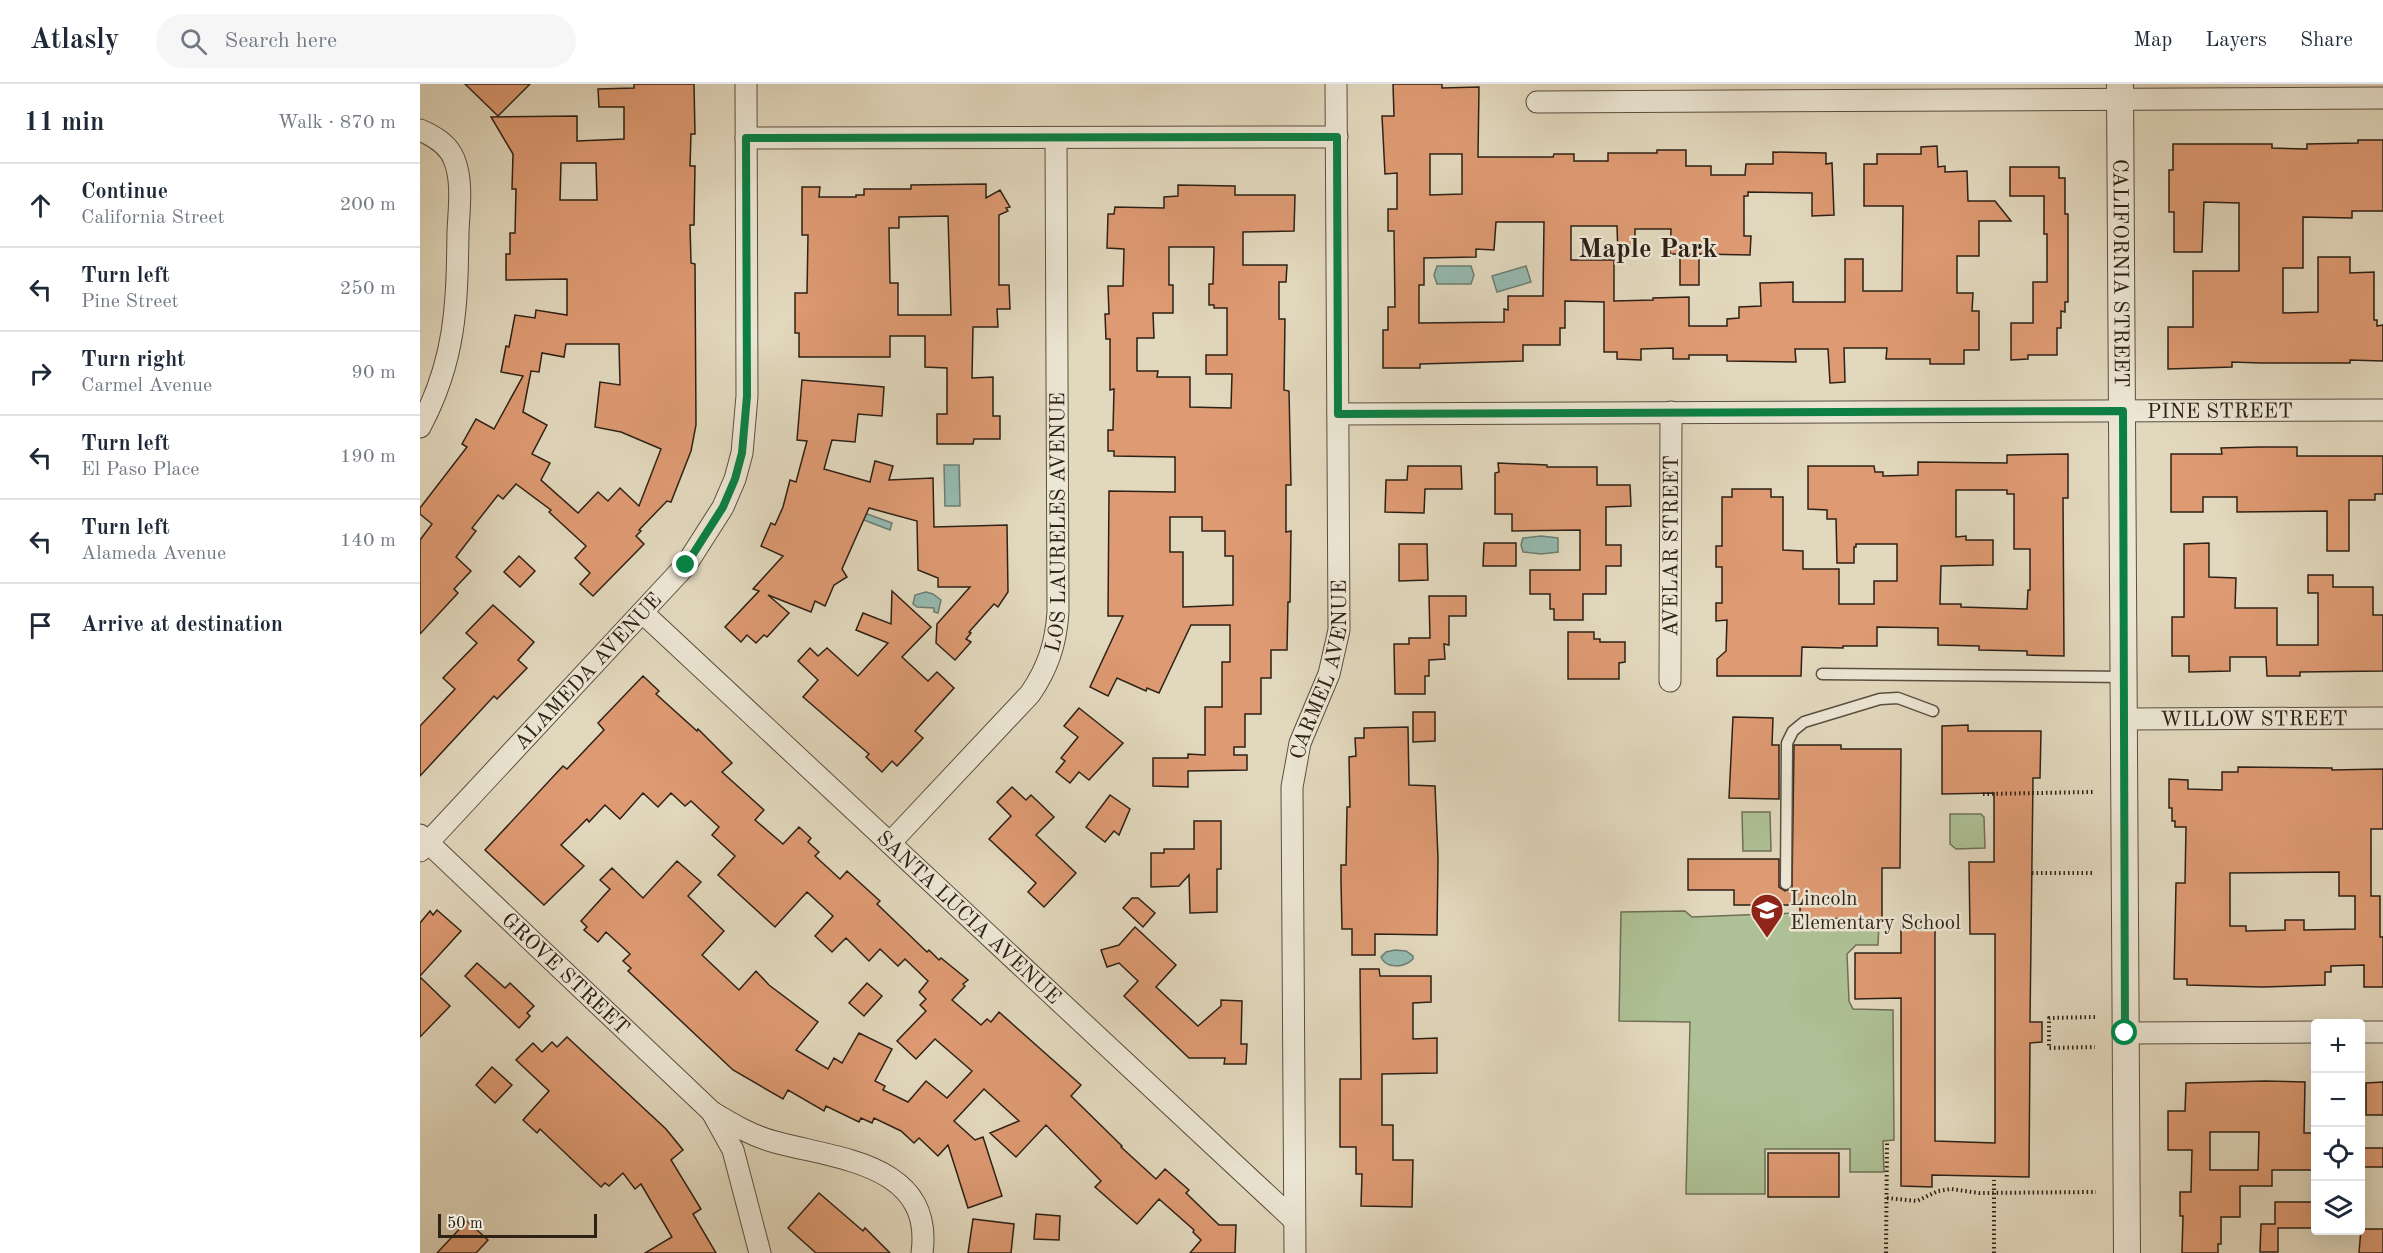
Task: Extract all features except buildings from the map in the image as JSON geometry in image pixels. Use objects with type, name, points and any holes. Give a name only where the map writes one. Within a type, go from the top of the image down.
[{"type":"street","name":"ALAMEDA AVENUE","points":[[423,842],[643,613],[686,565],[708,535],[735,479],[742,453],[747,375],[746,84]]},
{"type":"street","name":"CARMEL AVENUE","points":[[1295,1253],[1292,787],[1300,743],[1329,674],[1339,630],[1336,84]]},
{"type":"street","points":[[1537,102],[2120,91],[2383,98]]},
{"type":"street","name":"CALIFORNIA STREET","points":[[2120,91],[2127,1253]]},
{"type":"street","points":[[420,130],[441,142],[454,158],[459,177],[459,195],[457,294],[452,340],[437,390],[420,427]]},
{"type":"street","points":[[746,138],[1337,137]]},
{"type":"street","name":"LOS LAURELES AVENUE","points":[[890,843],[1030,694],[1045,669],[1054,646],[1058,612],[1056,138]]},
{"type":"street","name":"PINE STREET","points":[[1338,414],[2383,410]]},
{"type":"street","name":"AVELAR STREET","points":[[1670,681],[1671,412]]},
{"type":"street","name":"SANTA LUCIA AVENUE","points":[[643,613],[1294,1220]]},
{"type":"street","name":"WILLOW STREET","points":[[2125,719],[2383,718]]},
{"type":"street","name":"GROVE STREET","points":[[423,842],[712,1112],[750,1133],[773,1142],[871,1166],[889,1175],[914,1203],[922,1230],[922,1253]]},
{"type":"street","points":[[2125,1033],[2311,1032]]},
{"type":"street","points":[[2365,1032],[2383,1032]]},
{"type":"street","name":"GROVE STREET","points":[[712,1112],[733,1150],[760,1253]]},
{"type":"street","points":[[740,1173],[740,1163],[748,1151],[762,1142],[773,1142]]},
{"type":"lane","points":[[1822,674],[2125,677]]},
{"type":"lane","points":[[1786,884],[1787,743],[1793,731],[1804,722],[1880,699],[1898,699],[1933,711]]},
{"type":"path","points":[[1983,794],[2093,792]]},
{"type":"path","points":[[2032,873],[2094,873]]},
{"type":"path","points":[[2095,1017],[2049,1018],[2049,1048],[2095,1047]]},
{"type":"path","points":[[1886,1253],[1887,1143]]},
{"type":"path","points":[[1994,1180],[1994,1253]]},
{"type":"path","points":[[1887,1198],[1917,1201],[1938,1191],[1951,1189],[1994,1193],[2096,1192]]},
{"type":"green space","points":[[1742,812],[1770,812],[1771,851],[1743,851]]},
{"type":"green space","points":[[1950,814],[1981,814],[1984,817],[1985,848],[1956,849],[1950,844]]},
{"type":"green space","points":[[1685,911],[1692,917],[1796,913],[1804,925],[1879,923],[1878,945],[1856,945],[1847,954],[1849,1001],[1853,1009],[1893,1010],[1894,1140],[1883,1141],[1884,1172],[1850,1172],[1850,1149],[1765,1149],[1765,1194],[1686,1194],[1690,1022],[1619,1021],[1621,912]]},
{"type":"water","points":[[1437,266],[1471,266],[1474,275],[1471,284],[1437,284],[1434,275]]},
{"type":"water","points":[[1526,266],[1531,282],[1497,292],[1492,276]]},
{"type":"water","points":[[944,465],[959,465],[960,506],[945,506]]},
{"type":"water","points":[[859,511],[892,523],[890,530],[856,517]]},
{"type":"water","points":[[1541,536],[1558,538],[1558,552],[1541,554],[1523,552],[1521,545],[1523,538]]},
{"type":"water","points":[[926,592],[941,600],[938,613],[934,612],[934,608],[917,607],[913,604],[915,595]]},
{"type":"water","points":[[1406,951],[1413,956],[1413,959],[1396,966],[1383,961],[1381,957],[1386,952]]},
{"type":"place","name":"Lincoln Elementary School","points":[[1767,939]]},
{"type":"district","name":"Maple Park","points":[[1648,248]]},
{"type":"route","points":[[686,565],[708,535],[723,507],[735,479],[742,453],[748,355],[746,138],[1337,137],[1338,414],[2123,411],[2125,1033]]}]
